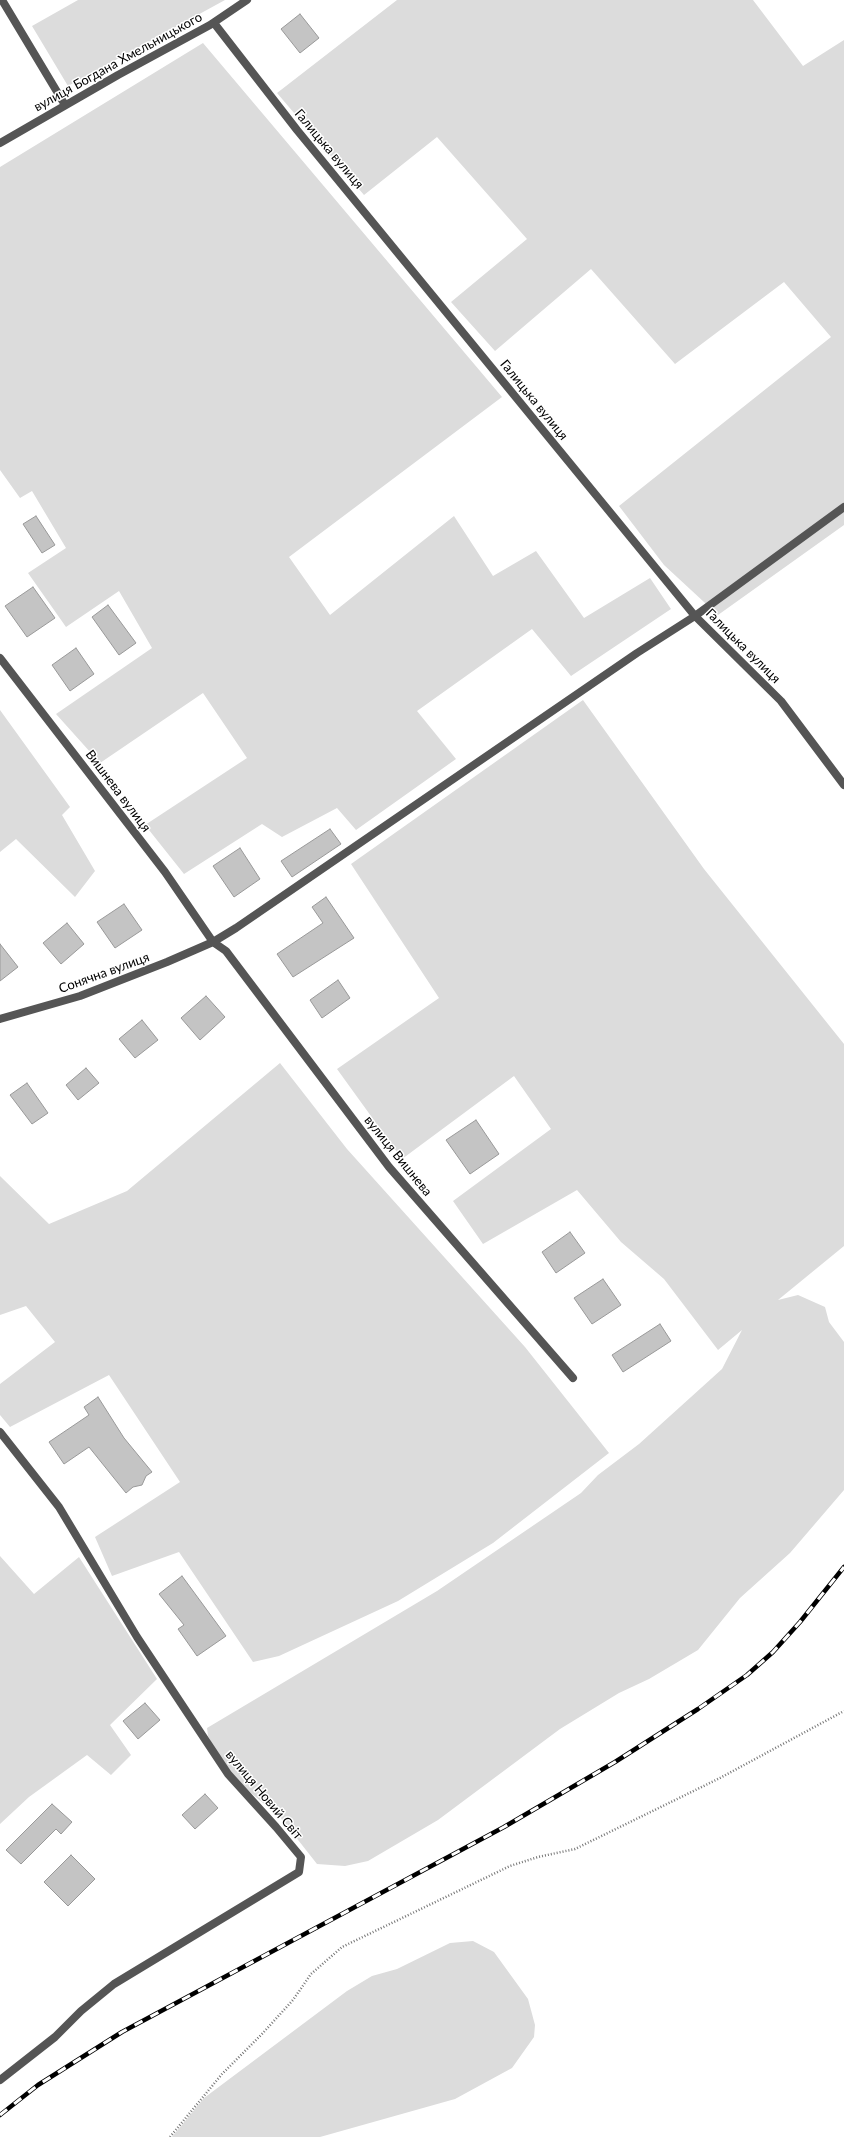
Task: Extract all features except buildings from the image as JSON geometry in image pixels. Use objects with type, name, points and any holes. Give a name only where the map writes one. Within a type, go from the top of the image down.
[{"type":"street","points":[[2,0],[64,105]]},
{"type":"street","name":"вулиця Богдана Хмельницького","points":[[0,143],[64,105],[214,23],[246,0]]},
{"type":"street","name":"Галицька вулиця","points":[[214,23],[297,130],[695,616],[781,701],[844,785]]},
{"type":"street","name":"Сонячна вулиця","points":[[0,1019],[80,996],[213,942],[248,920],[637,653],[695,616],[844,507]]},
{"type":"street","name":"Вишнева вулиця","points":[[0,658],[160,866],[213,942]]},
{"type":"street","name":"вулиця Вишнева","points":[[213,942],[226,951],[389,1167],[573,1378]]},
{"type":"street","name":"вулиця Новий Світ","points":[[0,1432],[59,1507],[137,1637],[228,1774],[301,1857],[298,1872],[114,1984],[81,2011],[55,2037],[0,2080]]},
{"type":"path","points":[[170,2137],[222,2074],[293,2000],[311,1974],[342,1947],[510,1866],[538,1857],[575,1849],[720,1778],[844,1711]]},
{"type":"shaded area","points":[[78,0],[225,0],[68,86],[32,26]]},
{"type":"shaded area","points":[[397,0],[753,0],[803,66],[844,40],[844,525],[718,615],[664,565],[619,506],[831,337],[784,282],[675,364],[591,269],[495,351],[451,302],[527,239],[437,137],[364,195],[277,93]]},
{"type":"shaded area","points":[[203,43],[502,397],[289,557],[330,615],[454,516],[493,576],[536,551],[584,618],[650,578],[671,609],[571,676],[532,629],[417,711],[456,759],[356,830],[337,808],[282,837],[262,824],[184,874],[145,825],[247,758],[203,693],[100,763],[56,714],[152,648],[119,591],[66,627],[28,573],[66,548],[32,491],[20,498],[0,470],[0,167]]},
{"type":"shaded area","points":[[583,700],[704,869],[844,1044],[844,1246],[778,1300],[798,1295],[825,1307],[829,1322],[844,1342],[844,1490],[790,1553],[740,1598],[698,1650],[649,1679],[619,1693],[560,1729],[438,1820],[368,1861],[345,1866],[317,1864],[280,1817],[228,1774],[208,1736],[207,1728],[437,1591],[581,1493],[598,1475],[639,1444],[722,1369],[742,1330],[718,1350],[664,1279],[621,1242],[577,1190],[483,1244],[453,1201],[551,1129],[514,1076],[402,1159],[337,1069],[439,998],[351,864]]},
{"type":"shaded area","points":[[0,710],[70,807],[62,815],[95,871],[75,897],[16,839],[0,852]]},
{"type":"shaded area","points":[[280,1063],[347,1149],[525,1347],[609,1453],[493,1543],[398,1601],[279,1656],[253,1662],[179,1552],[112,1576],[95,1537],[180,1482],[109,1375],[10,1427],[0,1415],[0,1384],[55,1342],[26,1306],[0,1315],[0,1176],[49,1224],[127,1191]]},
{"type":"shaded area","points":[[0,1556],[34,1594],[79,1557],[157,1679],[110,1725],[131,1755],[111,1775],[87,1755],[29,1797],[0,1824]]},
{"type":"shaded area","points":[[473,1941],[494,1952],[528,1999],[535,2025],[534,2037],[512,2068],[455,2099],[320,2137],[172,2137],[204,2098],[347,1991],[372,1976],[397,1969],[450,1943]]},
{"type":"railway","points":[[0,2115],[38,2085],[122,2032],[504,1827],[615,1762],[698,1709],[747,1675],[773,1652],[800,1622],[844,1567]]}]
